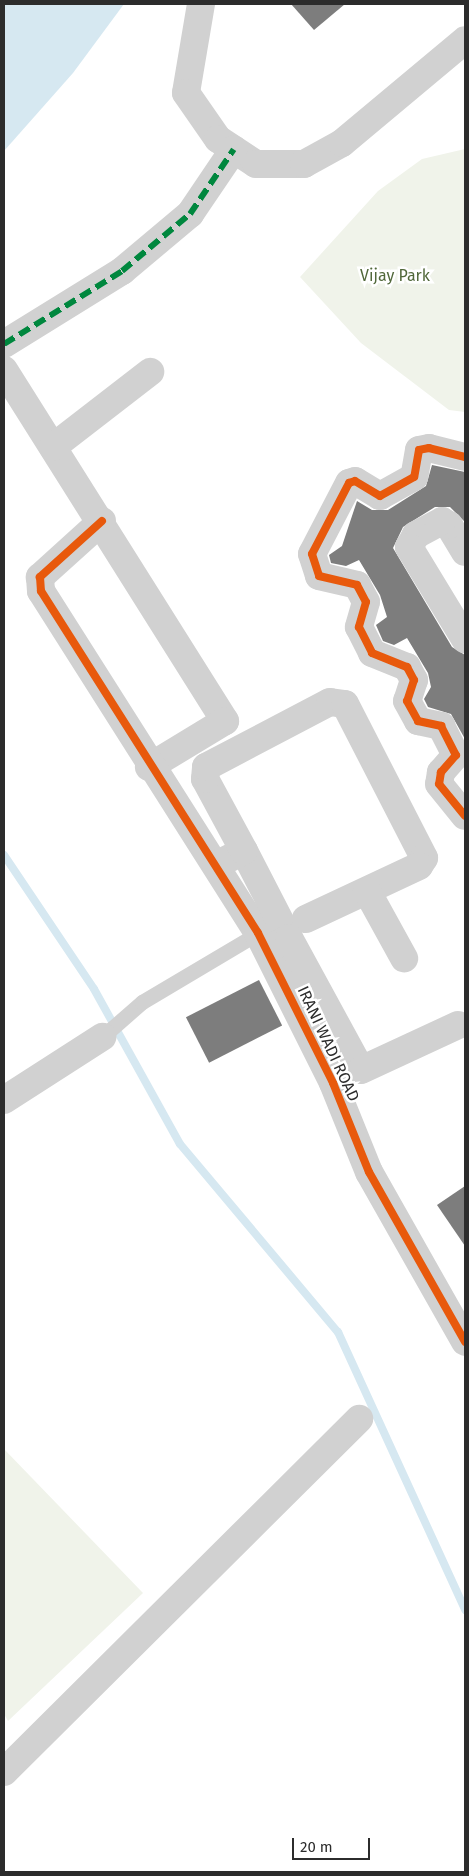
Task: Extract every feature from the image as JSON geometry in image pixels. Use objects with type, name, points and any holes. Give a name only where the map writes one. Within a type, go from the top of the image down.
[{"type":"street","points":[[201,4],[186,93],[218,139],[256,164],[304,164],[342,143],[465,40]]},
{"type":"street","points":[[4,344],[122,271],[190,214],[234,149]]},
{"type":"street","points":[[4,370],[102,521],[225,721],[149,767]]},
{"type":"street","points":[[53,447],[150,372]]},
{"type":"street","points":[[465,457],[429,448],[419,450],[414,477],[380,496],[355,481],[349,483],[312,554],[320,576],[357,585],[366,602],[358,627],[372,653],[407,667],[414,680],[407,701],[418,721],[441,726],[456,755],[441,772],[440,784],[465,816]]},
{"type":"street","name":"IRANI WADI ROAD","points":[[102,521],[40,577],[41,591],[149,767],[216,865],[280,935],[333,1083],[368,1172],[465,1342]]},
{"type":"street","points":[[465,552],[450,525],[442,521],[416,535],[409,548],[465,639]]},
{"type":"street","points":[[280,935],[419,866],[424,858],[345,704],[330,702],[206,767],[205,779],[244,851],[280,935],[361,1070]]},
{"type":"street","points":[[216,865],[244,851]]},
{"type":"street","points":[[367,891],[404,958]]},
{"type":"street","points":[[333,1083],[458,1025]]},
{"type":"street","points":[[7,1092],[102,1037]]},
{"type":"street","points":[[4,1772],[359,1419]]},
{"type":"lane","points":[[102,1037],[131,1014],[142,1002],[280,935]]},
{"type":"green space","name":"Vijay Park","points":[[465,149],[465,412],[449,410],[361,343],[300,277],[378,191],[422,159]]},
{"type":"green space","points":[[4,1449],[143,1593],[8,1721],[4,1714]]},
{"type":"shaded area","points":[[4,4],[124,4],[73,73],[4,151]]},
{"type":"building","points":[[291,4],[345,4],[314,30]]},
{"type":"building","points":[[432,465],[465,472],[465,522],[450,507],[435,507],[403,527],[393,548],[452,647],[465,655],[465,739],[451,714],[428,707],[424,699],[431,687],[428,673],[407,638],[394,645],[383,641],[376,625],[387,617],[380,595],[359,560],[346,566],[331,563],[329,555],[342,546],[357,501],[372,510],[388,510],[426,486]]},
{"type":"building","points":[[259,980],[282,1025],[209,1063],[186,1017]]},
{"type":"building","points":[[465,1186],[465,1246],[437,1205]]},
{"type":"waterway","points":[[4,855],[94,989],[180,1144],[338,1332],[465,1610]]},
{"type":"marked path","points":[[4,344],[122,271],[190,214],[234,149]]},
{"type":"cycle path","points":[[465,457],[429,448],[419,450],[414,477],[380,496],[355,481],[349,483],[312,554],[319,576],[357,585],[366,602],[359,627],[372,653],[407,667],[414,680],[407,701],[418,721],[441,726],[456,755],[441,772],[439,784],[465,816]]},
{"type":"cycle path","points":[[102,521],[40,577],[41,591],[258,933],[333,1083],[369,1172],[465,1342]]}]
